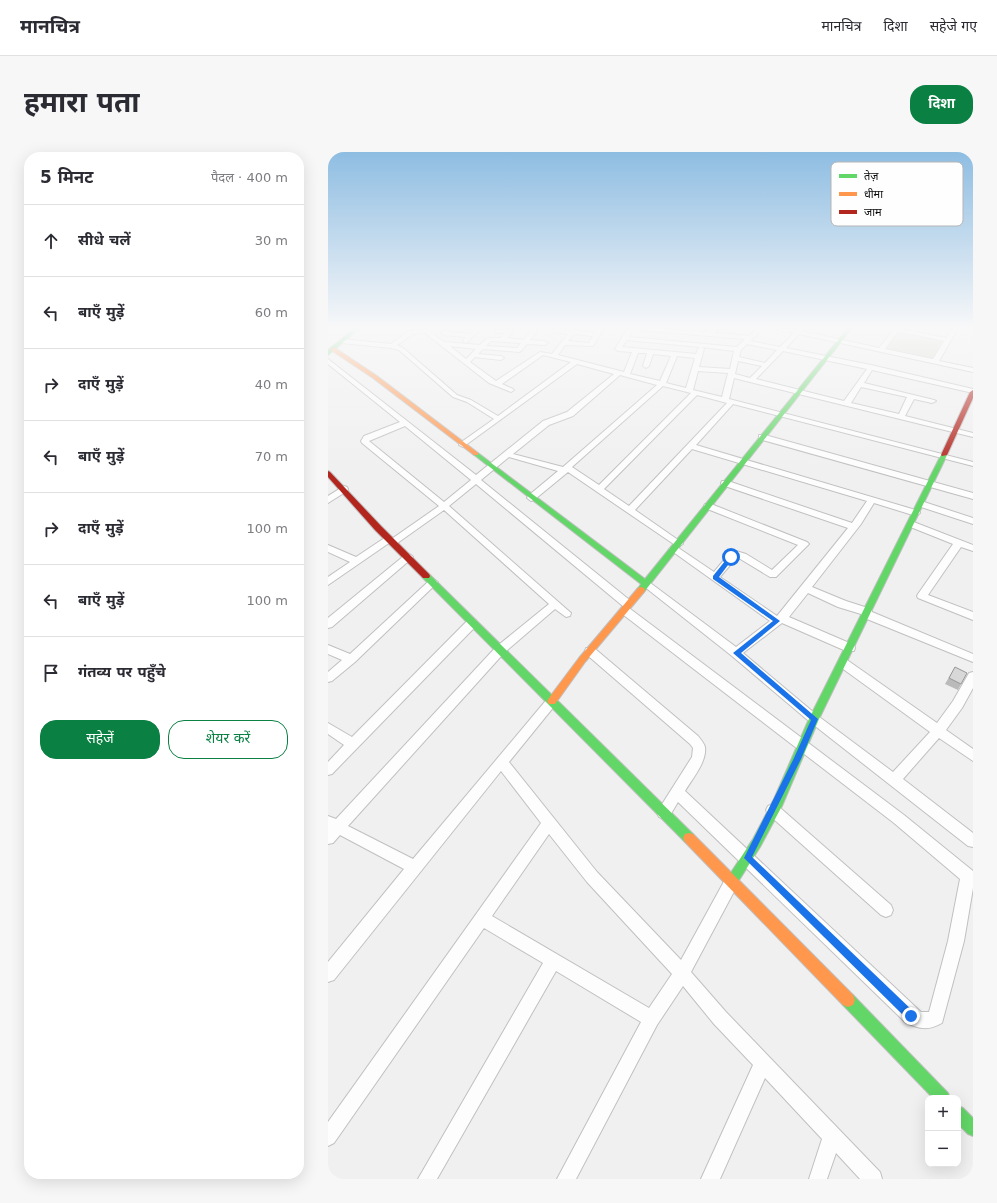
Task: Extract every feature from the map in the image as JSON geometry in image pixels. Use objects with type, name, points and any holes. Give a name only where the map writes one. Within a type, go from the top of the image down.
[{"type":"street","points":[[347,376],[477,480],[627,607],[802,746],[899,819],[970,878],[956,941],[936,1017],[930,1021],[922,1021],[911,1016],[748,858],[677,792]]},
{"type":"street","points":[[373,376],[531,498],[736,653],[814,719],[973,841]]},
{"type":"street","points":[[432,376],[455,396],[469,401],[499,419]]},
{"type":"street","points":[[484,376],[491,382],[511,390]]},
{"type":"street","points":[[497,384],[508,376]]},
{"type":"street","points":[[463,445],[557,376]]},
{"type":"street","points":[[328,582],[356,561],[434,514],[509,455],[546,423],[570,414],[620,376]]},
{"type":"street","points":[[635,376],[973,464]]},
{"type":"street","points":[[531,498],[567,469],[663,383],[666,376]]},
{"type":"street","points":[[599,490],[692,391],[694,376]]},
{"type":"street","points":[[630,511],[691,446],[729,400],[731,376]]},
{"type":"street","points":[[740,376],[798,392],[973,435]]},
{"type":"street","points":[[752,380],[756,376]]},
{"type":"street","points":[[328,974],[414,867],[552,701],[590,651],[646,584],[811,376]]},
{"type":"street","points":[[846,404],[865,376]]},
{"type":"street","points":[[566,1179],[651,1018],[682,973],[732,881],[748,858],[773,810],[798,759],[814,719],[921,504],[973,391],[909,376]]},
{"type":"street","points":[[859,384],[932,402]]},
{"type":"street","points":[[902,417],[911,397]]},
{"type":"street","points":[[405,423],[367,438],[365,441],[444,506],[566,613]]},
{"type":"street","points":[[762,437],[973,496]]},
{"type":"street","points":[[691,446],[916,513]]},
{"type":"street","points":[[509,455],[567,469],[630,511],[715,577],[779,619],[850,648]]},
{"type":"street","points":[[328,474],[472,623],[732,881],[940,1095]]},
{"type":"street","points":[[725,484],[854,527]]},
{"type":"street","points":[[328,500],[344,489]]},
{"type":"street","points":[[736,653],[779,619],[806,588],[854,527],[872,500]]},
{"type":"street","points":[[921,504],[973,521]]},
{"type":"street","points":[[708,506],[804,544],[773,576],[738,554],[731,557],[715,577]]},
{"type":"street","points":[[911,524],[973,548]]},
{"type":"street","points":[[959,542],[922,596],[973,616]]},
{"type":"street","points":[[328,548],[356,561]]},
{"type":"street","points":[[328,624],[408,557]]},
{"type":"street","points":[[328,678],[351,659],[433,582]]},
{"type":"street","points":[[806,588],[973,656]]},
{"type":"street","points":[[328,838],[333,825],[500,650],[556,604]]},
{"type":"street","points":[[328,770],[472,623]]},
{"type":"street","points":[[328,649],[351,659]]},
{"type":"street","points":[[590,651],[694,740],[699,748],[698,758],[664,813]]},
{"type":"street","points":[[842,663],[973,756]]},
{"type":"street","points":[[894,780],[938,730],[968,688],[973,676]]},
{"type":"street","points":[[329,730],[354,745]]},
{"type":"street","points":[[501,762],[592,877],[682,973],[720,1018],[873,1179]]},
{"type":"street","points":[[773,810],[886,910]]},
{"type":"street","points":[[328,1137],[549,823]]},
{"type":"street","points":[[333,825],[414,867]]},
{"type":"street","points":[[482,918],[651,1018]]},
{"type":"street","points":[[427,1179],[553,961]]},
{"type":"street","points":[[710,1179],[763,1063]]},
{"type":"street","points":[[961,1116],[973,1129]]},
{"type":"street","points":[[818,1179],[832,1136]]},
{"type":"building","points":[[955,667],[967,673],[961,684],[949,678]]},
{"type":"traffic: fast","points":[[641,590],[812,376]]},
{"type":"traffic: fast","points":[[476,454],[646,584]]},
{"type":"traffic: fast","points":[[732,881],[745,862],[778,803],[814,719],[944,455]]},
{"type":"traffic: fast","points":[[426,576],[689,838]]},
{"type":"traffic: fast","points":[[848,1000],[940,1095]]},
{"type":"traffic: fast","points":[[961,1116],[973,1129]]},
{"type":"traffic: slow","points":[[373,376],[476,454]]},
{"type":"traffic: slow","points":[[552,701],[582,660],[641,590]]},
{"type":"traffic: slow","points":[[689,838],[848,1000]]},
{"type":"traffic: jam","points":[[944,455],[973,392]]},
{"type":"traffic: jam","points":[[328,473],[378,528],[426,576]]},
{"type":"route","points":[[731,557],[715,577],[777,621],[736,653],[814,719],[798,759],[748,858],[911,1016]]}]
